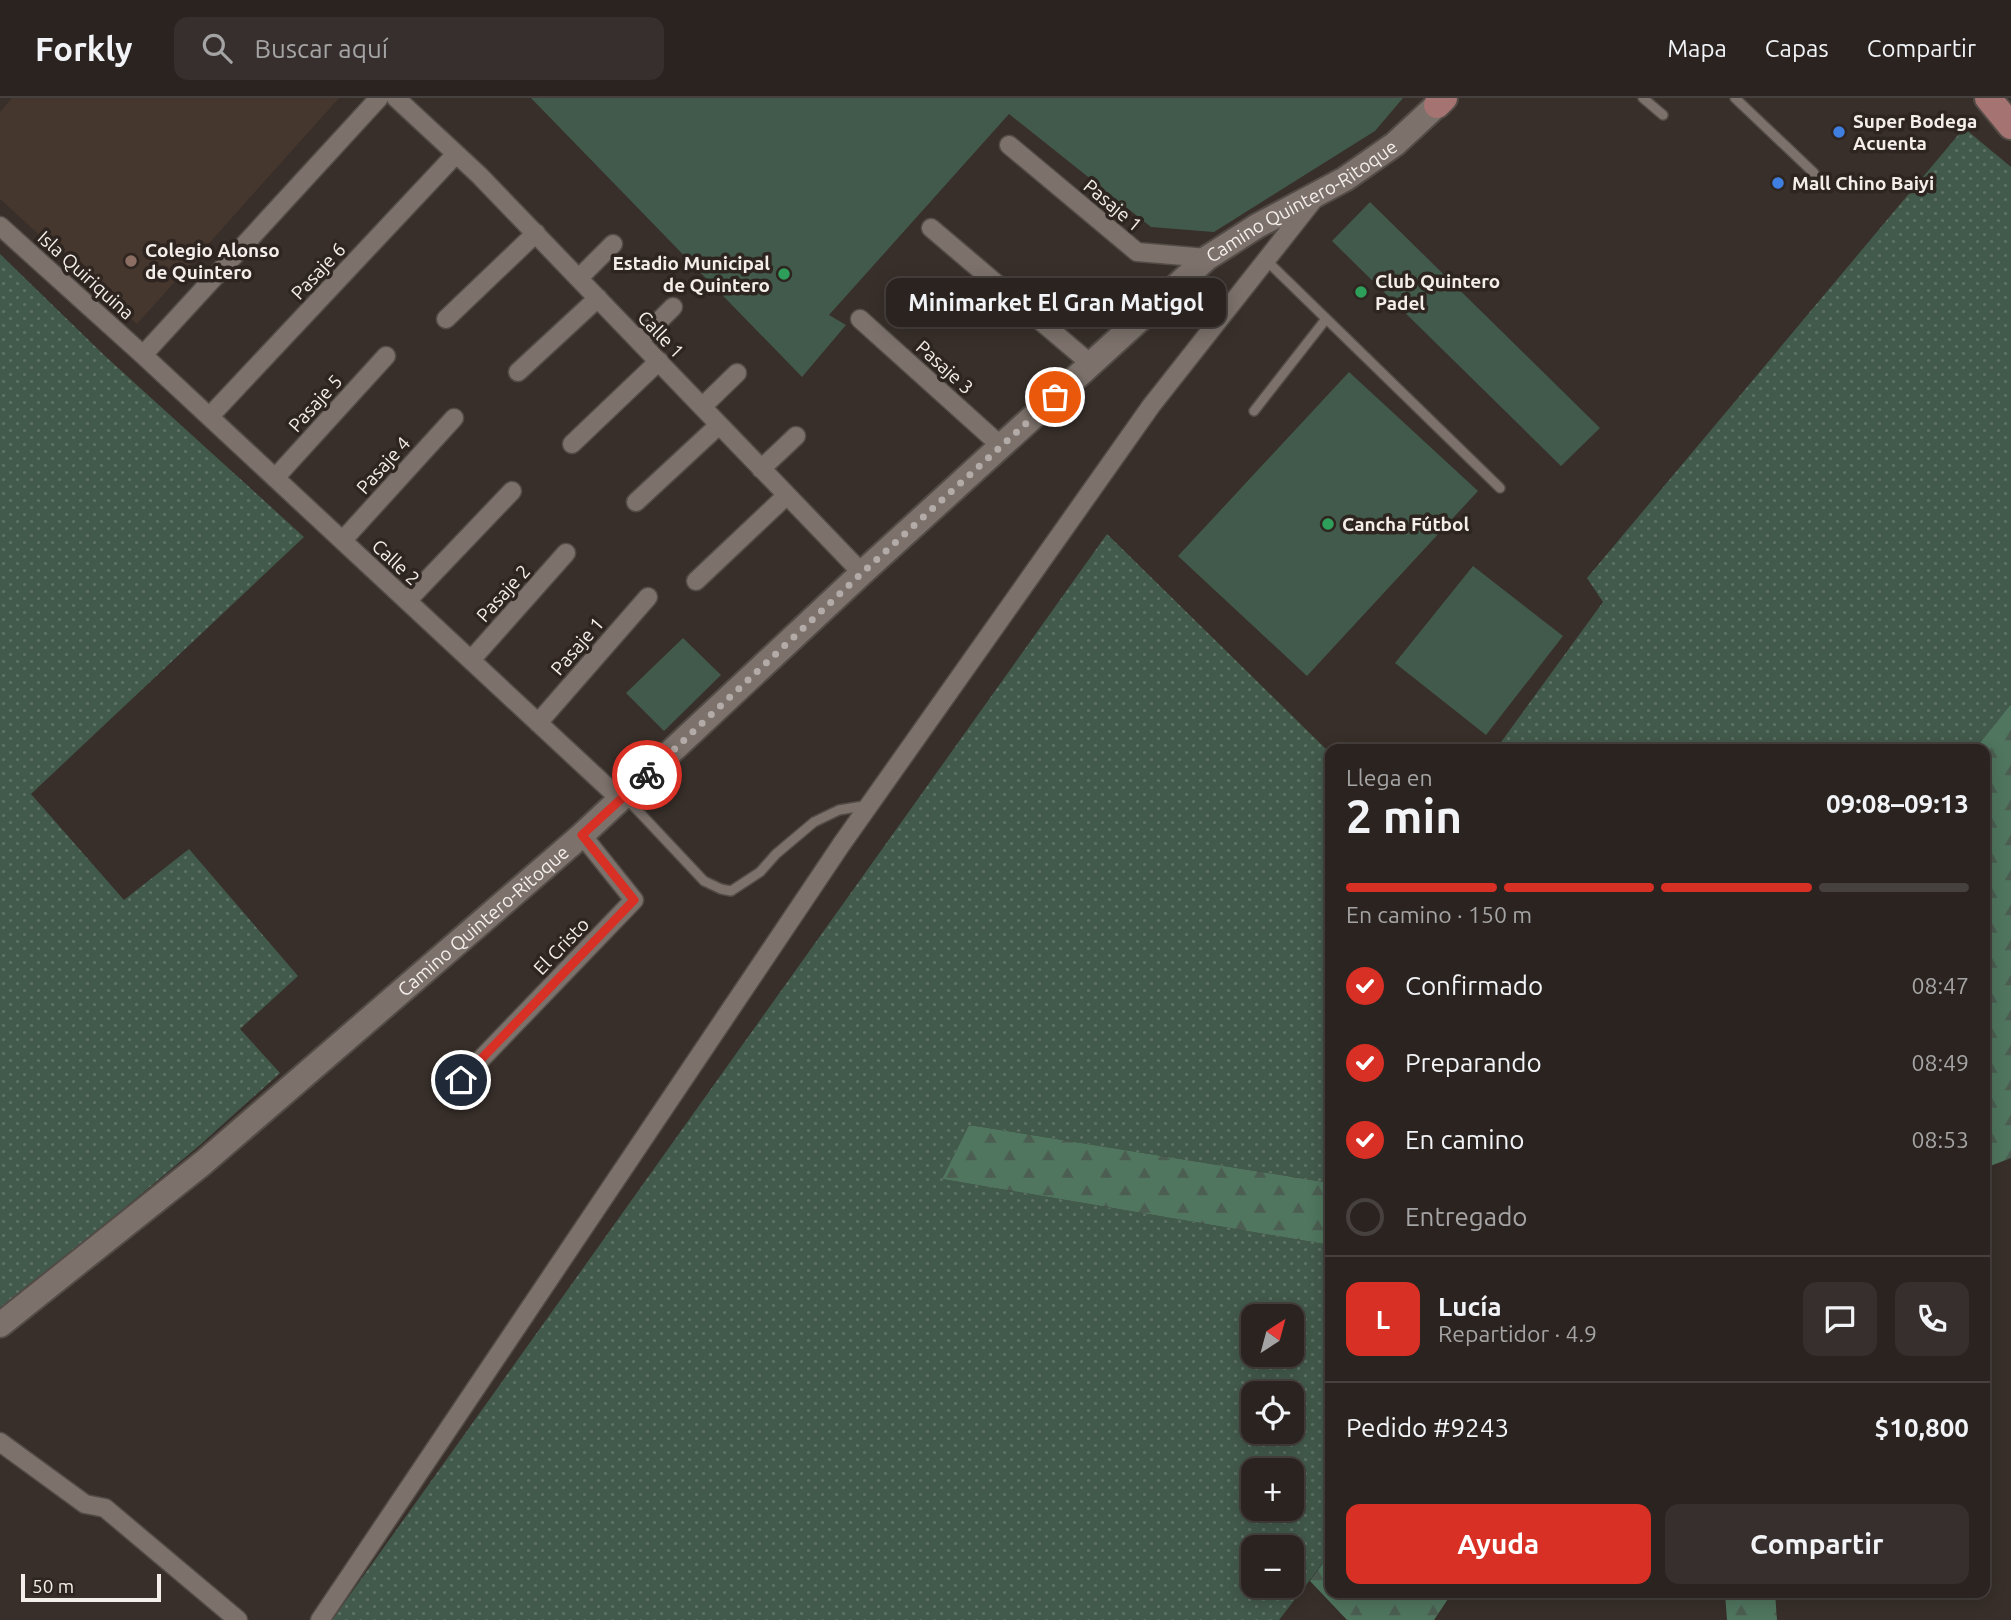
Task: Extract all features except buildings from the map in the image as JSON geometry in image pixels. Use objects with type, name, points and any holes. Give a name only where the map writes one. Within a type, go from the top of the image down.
[{"type":"main road","points":[[1988,98],[2011,126]]},
{"type":"main road","name":"Camino Quintero-Ritoque","points":[[0,1325],[203,1163],[582,835],[862,573],[1207,258],[1257,226],[1318,195],[1378,156],[1441,100]]},
{"type":"street","points":[[144,355],[379,98]]},
{"type":"street","name":"Calle 1","points":[[396,98],[479,175],[536,233],[862,573]]},
{"type":"street","name":"Pasaje 1","points":[[1009,145],[1137,252],[1207,258]]},
{"type":"street","name":"Pasaje 6","points":[[210,416],[456,154]]},
{"type":"street","points":[[320,1620],[869,805],[1151,406],[1318,195]]},
{"type":"street","name":"Isla Quiriquina","points":[[0,226],[144,355]]},
{"type":"street","points":[[931,228],[1091,364]]},
{"type":"street","points":[[446,319],[536,233]]},
{"type":"street","points":[[579,278],[613,244]]},
{"type":"street","points":[[518,372],[598,298]]},
{"type":"street","points":[[639,341],[673,307]]},
{"type":"street","name":"Pasaje 3","points":[[860,319],[1002,446]]},
{"type":"street","name":"Calle 2","points":[[144,355],[622,798]]},
{"type":"street","name":"Pasaje 5","points":[[275,478],[386,356]]},
{"type":"street","points":[[572,444],[659,361]]},
{"type":"street","points":[[702,407],[737,373]]},
{"type":"street","name":"Pasaje 4","points":[[343,540],[454,418]]},
{"type":"street","points":[[636,502],[719,425]]},
{"type":"street","points":[[761,468],[796,436]]},
{"type":"street","points":[[407,601],[512,491]]},
{"type":"street","points":[[696,581],[787,495]]},
{"type":"street","name":"Pasaje 2","points":[[471,660],[566,553]]},
{"type":"street","name":"Pasaje 1","points":[[538,723],[649,597]]},
{"type":"street","name":"El Cristo","points":[[461,1080],[634,900],[582,835]]},
{"type":"street","points":[[0,1442],[85,1504],[105,1508],[238,1620]]},
{"type":"lane","points":[[1643,98],[1663,115]]},
{"type":"lane","points":[[1735,98],[1814,173]]},
{"type":"lane","points":[[1266,261],[1500,488]]},
{"type":"lane","points":[[1254,411],[1326,319]]},
{"type":"lane","points":[[622,798],[704,881],[721,890],[731,891],[760,872],[776,854],[814,822],[839,810],[869,805]]},
{"type":"shaded area","name":"Colegio Alonso de Quintero","points":[[12,98],[339,98],[137,324],[0,199],[0,112]]},
{"type":"green space","name":"Estadio Municipal de Quintero","points":[[531,98],[1403,98],[1375,131],[1214,232],[1151,227],[1009,114],[829,315],[846,325],[802,377]]},
{"type":"green space","points":[[1964,128],[2011,167],[2011,704],[1979,744],[1500,744],[1603,602],[1587,578]]},
{"type":"green space","points":[[1370,202],[1600,428],[1561,466],[1332,241]]},
{"type":"green space","points":[[0,254],[106,357],[304,537],[31,794],[124,900],[189,849],[298,976],[240,1029],[280,1073],[200,1145],[0,1312]]},
{"type":"green space","name":"Cancha Fútbol","points":[[1349,372],[1478,491],[1307,676],[1178,556]]},
{"type":"green space","points":[[1107,534],[1325,748],[1325,1182],[969,1125],[942,1179],[1325,1244],[1325,1560],[1304,1588],[1304,1535],[1241,1535],[1241,1598],[1296,1598],[1279,1620],[332,1620]]},
{"type":"green space","points":[[1473,566],[1563,636],[1486,735],[1395,663]]},
{"type":"green space","points":[[683,638],[721,675],[664,731],[626,693]]},
{"type":"green space","points":[[2011,704],[2011,1158],[1990,1166],[1990,744],[1979,744]]},
{"type":"green space","points":[[969,1125],[1325,1182],[1325,1244],[942,1179]]},
{"type":"green space","points":[[1325,1561],[1325,1597],[1310,1581]]},
{"type":"green space","points":[[1326,1598],[1449,1598],[1434,1620],[1347,1620]]},
{"type":"green space","points":[[1725,1598],[1775,1598],[1777,1620],[1727,1620]]},
{"type":"way so far","points":[[647,775],[1055,397]]},
{"type":"place","name":"Super Bodega Acuenta","points":[[1839,132]]},
{"type":"place","name":"Mall Chino Baiyi","points":[[1778,183]]},
{"type":"place","name":"Colegio Alonso de Quintero","points":[[131,261]]},
{"type":"place","name":"Estadio Municipal de Quintero","points":[[784,274]]},
{"type":"place","name":"Club Quintero Padel","points":[[1361,292]]},
{"type":"place","name":"Minimarket El Gran Matigol","points":[[1055,397]]},
{"type":"place","name":"Cancha Fútbol","points":[[1328,524]]},
{"type":"route","points":[[461,1080],[634,900],[582,835],[647,775]]}]
